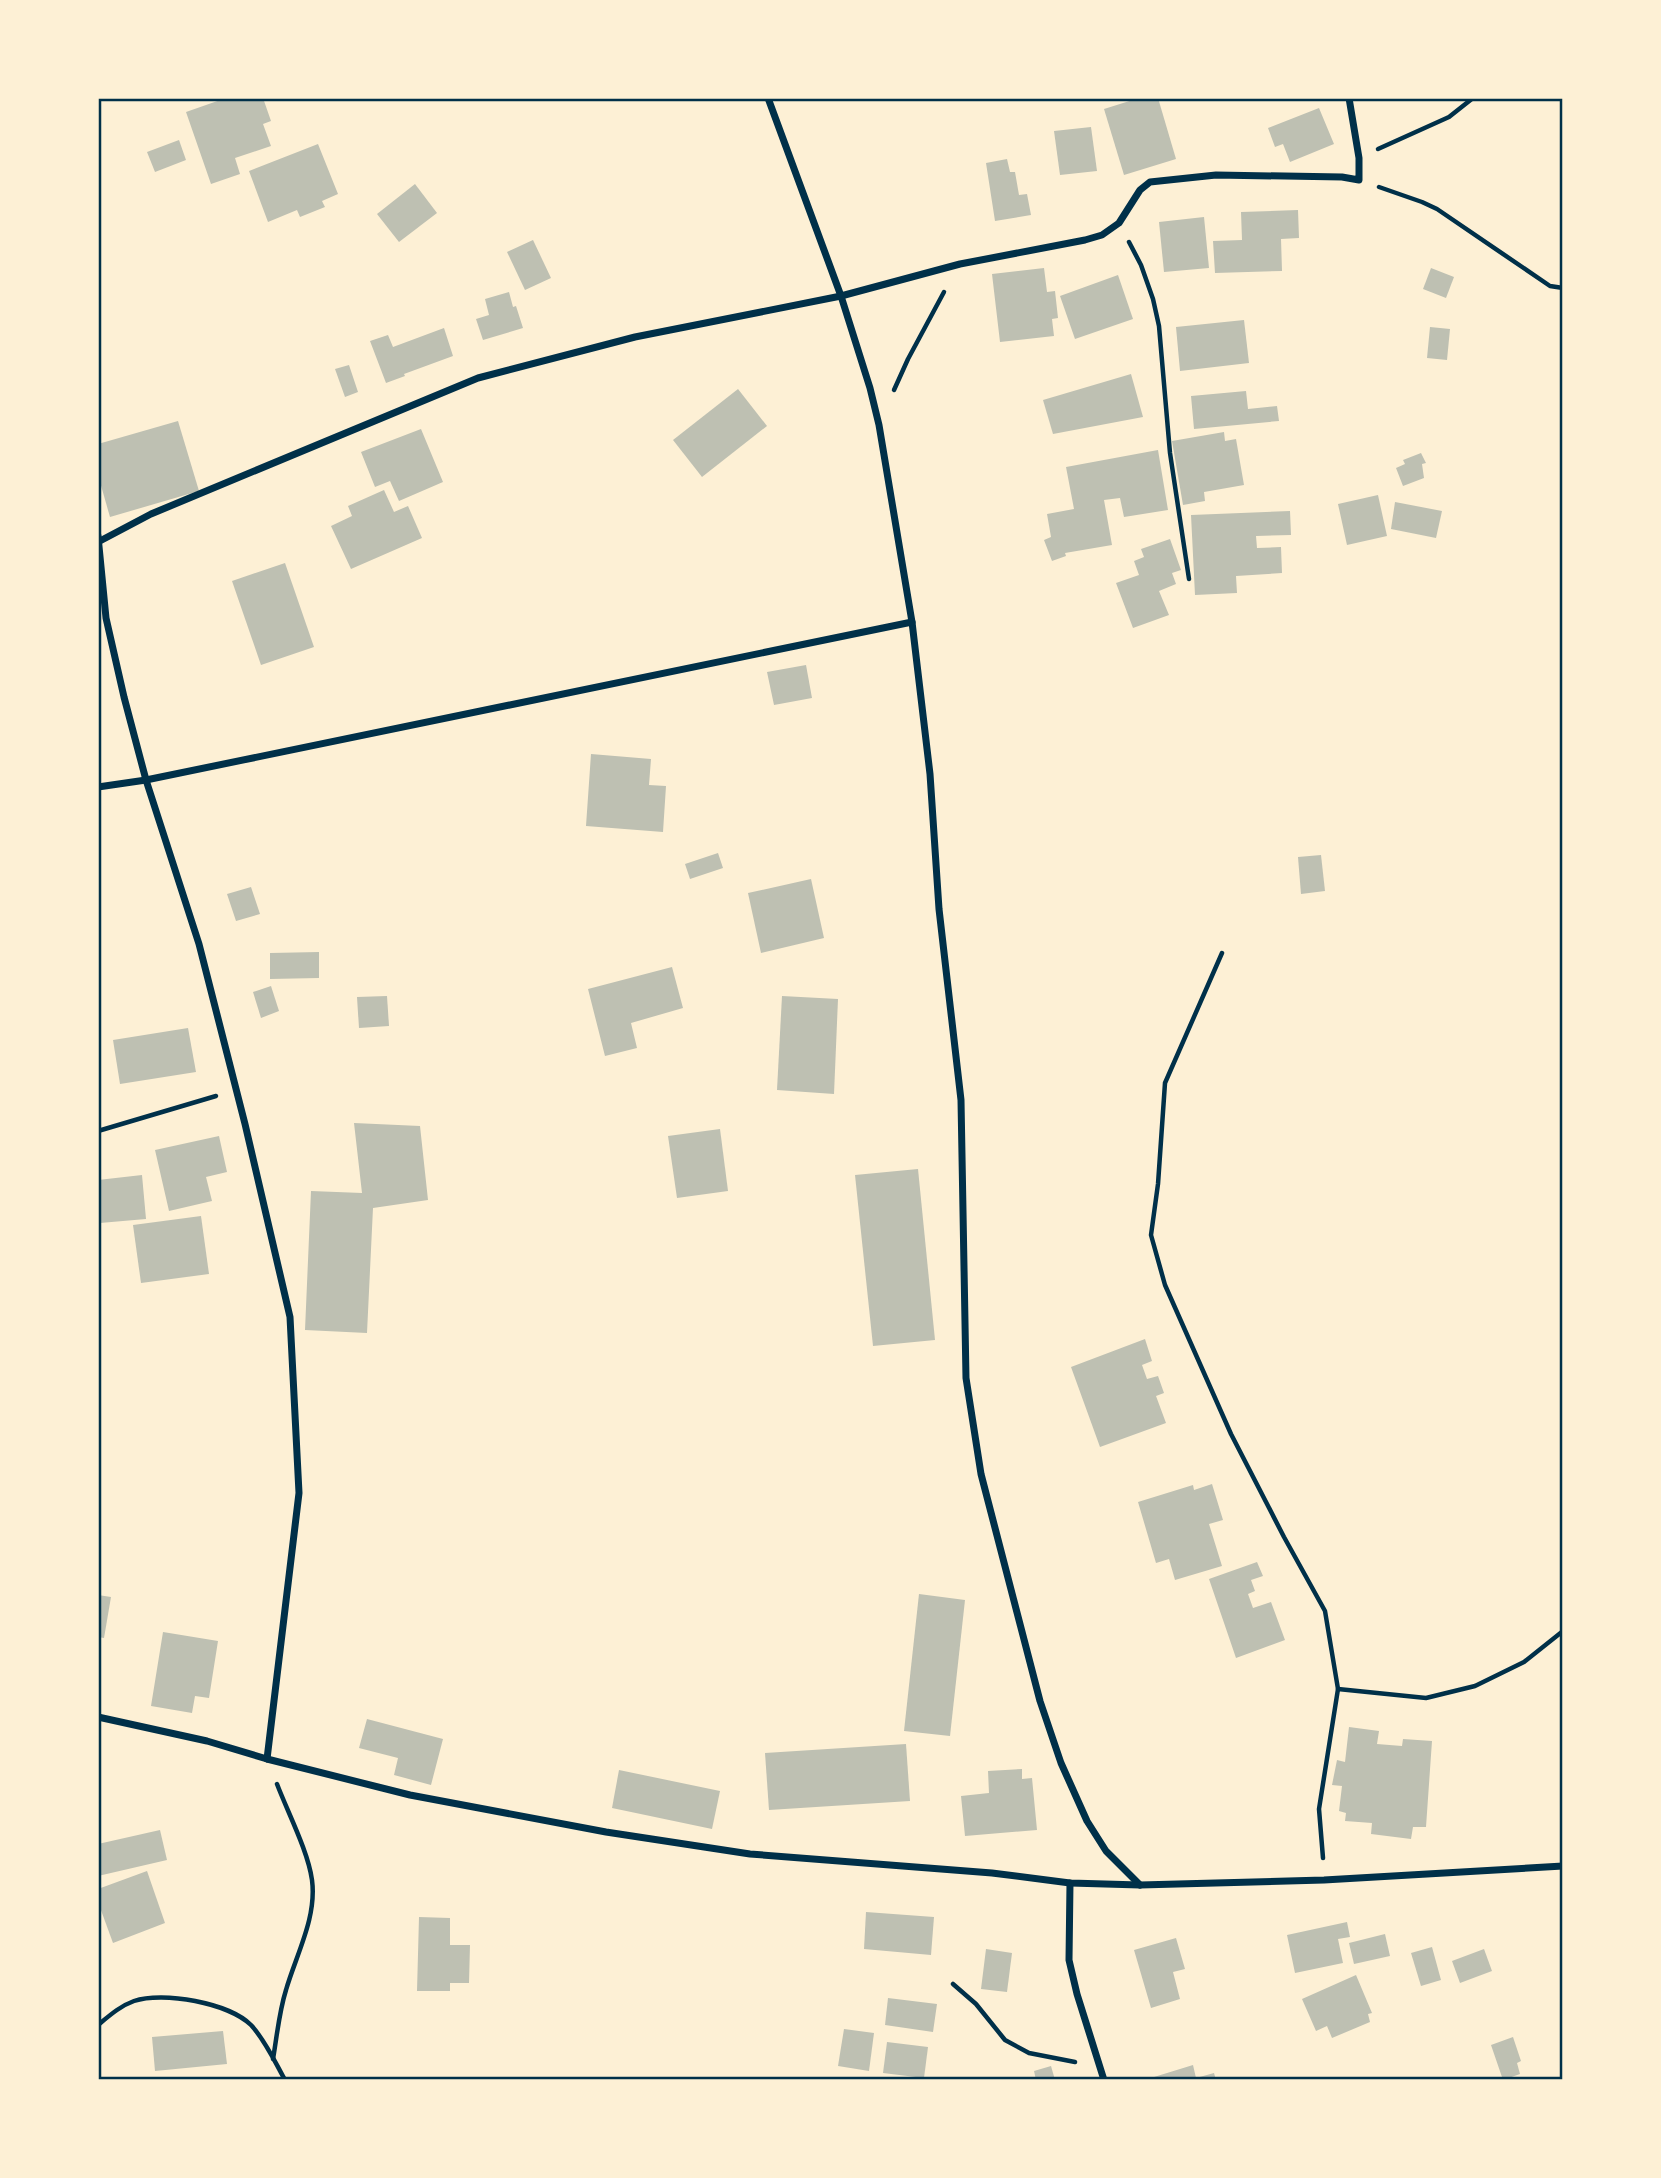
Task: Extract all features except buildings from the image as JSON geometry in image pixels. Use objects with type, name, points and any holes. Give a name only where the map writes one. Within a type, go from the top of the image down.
[{"type":"street","points":[[768,98],[841,296],[870,388],[879,425],[912,622],[930,774],[939,909],[961,1100],[966,1378],[981,1474],[1040,1701],[1061,1763],[1082,1810],[1106,1851],[1140,1885]]},
{"type":"street","points":[[267,1759],[299,1493],[290,1317],[237,1090],[199,944],[146,780],[106,618],[98,540],[151,514],[478,378],[635,337],[841,296],[960,264],[1085,240],[1102,234],[1119,223],[1140,190],[1150,182],[1216,175],[1342,177],[1359,180],[1359,158],[1349,98]]},
{"type":"street","points":[[98,787],[146,780],[912,622]]},
{"type":"street","points":[[98,1717],[207,1741],[410,1795],[606,1832],[737,1852],[992,1873],[1070,1883],[1140,1885],[1324,1880],[1563,1866]]},
{"type":"street","points":[[1070,1883],[1069,1960],[1104,2080]]},
{"type":"path","points":[[313,98],[338,98]]},
{"type":"path","points":[[1359,158],[1449,117],[1473,98]]},
{"type":"path","points":[[1359,180],[1437,209],[1550,286],[1563,288]]},
{"type":"path","points":[[1119,223],[1140,265],[1153,299],[1159,326],[1170,453],[1189,579]]},
{"type":"path","points":[[879,425],[908,359],[960,264]]},
{"type":"path","points":[[1222,953],[1165,1083],[1158,1184],[1151,1235],[1165,1285],[1231,1434],[1325,1611],[1338,1689],[1320,1809],[1324,1880]]},
{"type":"path","points":[[98,1130],[237,1090]]},
{"type":"path","points":[[1338,1689],[1426,1698],[1475,1686],[1524,1662],[1563,1631]]},
{"type":"path","points":[[267,1759],[307,1861],[313,1901],[285,1993],[273,2059]]},
{"type":"path","points":[[953,1984],[976,2004],[1005,2040],[1029,2053],[1100,2067]]},
{"type":"path","points":[[98,2025],[121,2008],[135,2001],[152,1998],[190,2000],[225,2010],[250,2025],[285,2080]]}]
